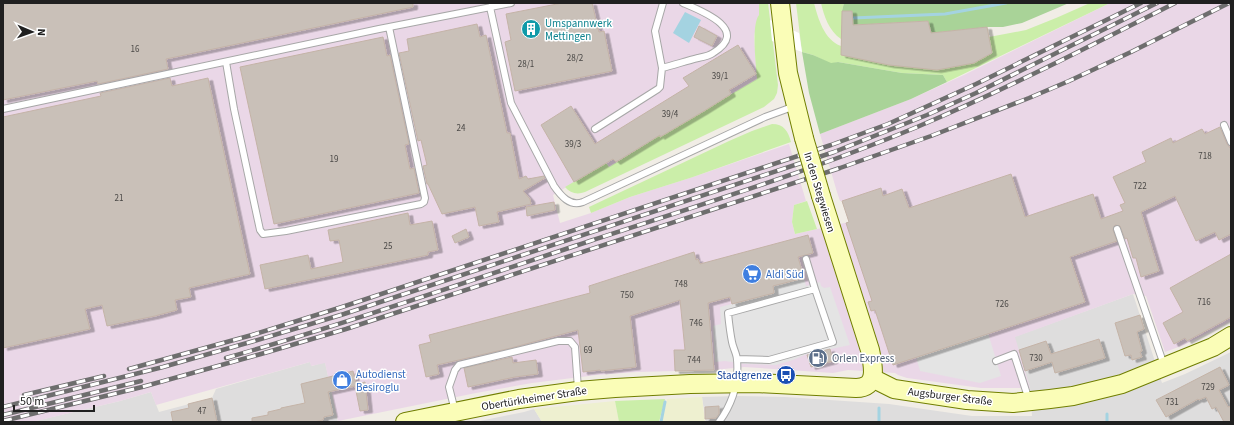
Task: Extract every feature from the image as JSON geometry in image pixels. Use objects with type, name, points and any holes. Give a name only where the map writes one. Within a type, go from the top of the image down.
[{"type":"main road","name":"In den Stegwiesen","points":[[780,3],[784,45],[796,106],[821,196],[868,343],[873,365],[872,378]]},
{"type":"main road","name":"Augsburger Straße","points":[[872,378],[894,389],[934,396],[984,402],[1013,403],[1073,396],[1122,384],[1213,347],[1231,336]]},
{"type":"main road","points":[[737,383],[778,383],[860,388],[867,386],[872,378]]},
{"type":"main road","name":"Obertürkheimer Straße","points":[[405,422],[519,399],[578,391],[665,385],[737,383]]},
{"type":"lane","points":[[3,108],[511,3]]},
{"type":"lane","points":[[595,129],[658,89],[660,86],[662,68],[655,31],[663,3]]},
{"type":"lane","points":[[662,68],[713,53],[725,43],[727,31],[723,24],[683,3]]},
{"type":"lane","points":[[490,7],[511,103],[554,186],[562,196],[570,202],[583,202],[765,116],[796,106]]},
{"type":"lane","points":[[226,62],[247,170],[260,230],[263,234],[286,231],[421,204],[424,202],[425,198],[389,27]]},
{"type":"lane","points":[[1224,125],[1231,142]]},
{"type":"lane","points":[[1117,229],[1165,366]]},
{"type":"lane","points":[[737,359],[770,360],[833,342],[806,259]]},
{"type":"lane","points":[[719,422],[726,412],[737,383],[737,359],[732,341],[728,313],[815,289]]},
{"type":"lane","points":[[455,412],[449,387],[455,370],[459,365],[558,341],[570,341],[575,347],[578,391]]},
{"type":"lane","points":[[996,361],[1014,354],[1030,401]]},
{"type":"shaded area","points":[[3,3],[759,3],[759,15],[754,36],[757,79],[609,167],[607,163],[553,195],[560,223],[591,213],[630,197],[789,144],[806,201],[794,205],[792,222],[795,234],[849,222],[842,201],[840,201],[837,192],[820,134],[911,99],[964,75],[1110,3],[1231,3],[1231,321],[1184,345],[1165,352],[1146,296],[1133,294],[1015,337],[1030,388],[981,388],[907,378],[895,373],[848,370],[833,373],[744,367],[714,370],[637,372],[532,383],[338,421],[325,363],[311,366],[310,362],[156,405],[151,392],[32,422],[3,422]]},
{"type":"shaded area","name":"Aldi Süd","points":[[804,278],[806,286],[820,282],[821,286],[824,288],[830,287],[850,345],[807,354],[776,365],[745,364],[725,361],[715,362],[713,326],[721,324],[720,307],[774,293],[773,286]]},
{"type":"shaded area","points":[[1133,294],[1162,383],[1185,374],[1231,352],[1231,422],[706,422],[702,397],[738,396],[785,397],[889,404],[972,416],[1032,416],[1030,388],[1014,337]]},
{"type":"shaded area","points":[[988,333],[1001,376],[980,383],[920,371],[916,357]]},
{"type":"shaded area","points":[[310,362],[312,366],[325,362],[338,422],[31,422],[120,401],[151,392],[159,412],[212,398],[216,389]]},
{"type":"shaded area","points":[[534,409],[542,422],[475,422],[524,412]]},
{"type":"green space","points":[[759,3],[768,3],[778,85],[777,93],[774,99],[764,107],[585,192],[571,192],[565,187],[606,163],[609,167],[660,135],[757,79],[755,27],[759,15]]},
{"type":"green space","points":[[796,3],[814,3],[820,22],[826,34],[835,43],[841,46],[841,39],[830,28],[825,18],[821,3],[844,3],[842,11],[987,27],[989,37],[1026,30],[1090,3],[1110,3],[947,82],[943,75],[902,73],[838,62],[831,64],[813,55],[802,52]]},
{"type":"green space","points":[[844,3],[1069,3],[1022,23],[1003,27],[987,27],[931,33],[928,21],[853,25],[852,11],[842,11]]},
{"type":"green space","points":[[802,52],[831,63],[838,62],[902,73],[943,75],[947,82],[911,99],[820,134],[809,93]]},
{"type":"green space","points":[[772,124],[780,125],[785,129],[791,142],[693,177],[630,197],[591,213],[589,207],[729,141]]},
{"type":"green space","points":[[807,201],[817,229],[795,234],[792,222],[794,205]]},
{"type":"green space","points":[[702,397],[705,422],[662,422],[667,399]]},
{"type":"green space","points":[[665,399],[659,422],[619,422],[615,401]]},
{"type":"green space","points":[[615,401],[619,422],[542,422],[534,409]]},
{"type":"water","points":[[685,12],[701,20],[689,43],[673,33]]},
{"type":"pier","points":[[770,20],[799,33],[802,52],[772,41]]},
{"type":"building","points":[[3,3],[413,3],[413,7],[166,59],[168,69],[98,84],[97,81],[3,100]]},
{"type":"building","points":[[562,3],[592,3],[599,32],[604,31],[612,71],[515,91],[505,42],[511,40],[506,14]]},
{"type":"building","points":[[842,11],[852,11],[853,25],[928,21],[931,33],[987,27],[992,53],[974,63],[937,70],[889,65],[841,55]]},
{"type":"building","points":[[477,24],[480,37],[486,35],[507,133],[510,133],[519,179],[526,176],[528,179],[544,176],[545,178],[523,191],[530,199],[531,204],[497,212],[499,222],[479,226],[475,207],[442,214],[427,184],[423,166],[427,165],[421,140],[418,141],[399,53],[409,51],[407,39]]},
{"type":"building","points":[[699,26],[717,36],[712,46],[694,37]]},
{"type":"building","points":[[383,37],[387,56],[390,55],[409,144],[405,145],[410,169],[414,168],[419,193],[274,224],[240,67]]},
{"type":"building","points":[[738,45],[756,74],[729,90],[731,94],[704,111],[660,137],[660,135],[616,162],[613,159],[574,182],[541,125],[571,106],[595,144],[689,86],[683,78]]},
{"type":"building","points":[[170,78],[172,86],[208,78],[250,274],[189,288],[191,297],[175,300],[177,310],[155,316],[107,326],[102,305],[85,309],[90,329],[3,348],[3,117],[101,96],[100,93]]},
{"type":"building","points":[[1220,127],[1227,144],[1231,149],[1231,234],[1219,240],[1215,232],[1196,241],[1175,196],[1141,212],[1159,271],[1141,277],[1136,258],[1133,258],[1127,238],[1125,239],[1120,226],[1115,225],[1113,230],[1117,241],[1070,257],[1085,302],[893,365],[875,310],[871,311],[868,302],[872,301],[846,223],[849,222],[842,201],[881,188],[883,196],[902,189],[909,208],[1011,174],[1025,217],[1093,194],[1101,219],[1123,211],[1120,205],[1125,203],[1113,177],[1146,162],[1142,152],[1171,138],[1173,143],[1202,129],[1205,134]]},
{"type":"building","points":[[554,202],[555,210],[527,216],[526,207]]},
{"type":"building","points":[[408,213],[410,225],[432,221],[438,250],[428,252],[428,255],[265,289],[260,265],[308,255],[311,269],[343,262],[339,240],[330,241],[328,230]]},
{"type":"building","points":[[466,229],[469,237],[455,243],[452,236]]},
{"type":"building","points":[[808,235],[813,253],[798,257],[804,278],[773,286],[774,293],[732,304],[730,297],[708,303],[714,370],[675,371],[674,350],[685,350],[680,300],[630,316],[636,367],[583,372],[578,330],[511,348],[437,365],[439,374],[426,377],[419,345],[431,342],[429,335],[590,293],[589,286],[694,252],[696,260],[698,259],[700,264]]},
{"type":"building","points":[[1231,254],[1231,317],[1187,341],[1185,338],[1174,344],[1163,323],[1183,312],[1170,288]]},
{"type":"building","points":[[1140,315],[1144,329],[1137,332],[1142,357],[1132,360],[1131,355],[1125,356],[1115,323]]},
{"type":"building","points":[[1099,339],[1105,358],[1055,373],[1052,362],[1025,371],[1019,350],[1046,341],[1051,354]]},
{"type":"building","points":[[830,349],[833,361],[811,367],[807,355]]},
{"type":"building","points":[[512,357],[513,363],[536,360],[538,374],[515,377],[468,387],[464,368]]},
{"type":"building","points":[[1220,367],[1229,385],[1219,390],[1228,407],[1231,406],[1231,422],[1224,422],[1216,407],[1212,409],[1206,397],[1199,400],[1198,399],[1166,417],[1156,400]]},
{"type":"building","points":[[353,371],[356,384],[365,382],[368,410],[360,411],[355,386],[328,392],[333,415],[324,417],[323,420],[314,422],[252,422],[252,418],[268,415],[268,412],[305,403],[301,384]]},
{"type":"building","points":[[212,398],[217,422],[173,422],[171,412],[189,408],[188,404]]},
{"type":"building","points":[[719,406],[719,414],[716,418],[705,419],[705,407]]},
{"type":"waterway","points":[[853,18],[945,14],[1006,3]]},
{"type":"waterway","points":[[661,422],[665,402]]},
{"type":"waterway","points":[[879,408],[879,422]]},
{"type":"waterway","points":[[1107,414],[1107,422]]},
{"type":"railway","points":[[129,369],[252,335],[342,307],[831,145],[888,124],[976,84],[1141,3]]},
{"type":"railway","points":[[3,407],[163,367],[344,314],[834,152],[927,115],[976,93],[1157,3]]},
{"type":"railway","points":[[226,358],[317,331],[755,187],[837,158],[950,113],[1047,67],[1175,3]]},
{"type":"railway","points":[[3,421],[142,387],[346,329],[840,168],[931,136],[1029,98],[1131,52],[1229,3]]},
{"type":"railway","points":[[24,395],[104,376]]},
{"type":"railway","points":[[3,415],[141,381]]},
{"type":"place","name":"Umspannwerk Mettingen","points":[[531,29]]},
{"type":"place","name":"Aldi Süd","points":[[752,274]]},
{"type":"place","name":"Orlen Express","points":[[818,358]]},
{"type":"place","name":"Stadtgrenze","points":[[786,375]]},
{"type":"place","name":"Autodienst Besiroglu","points":[[342,380]]}]
